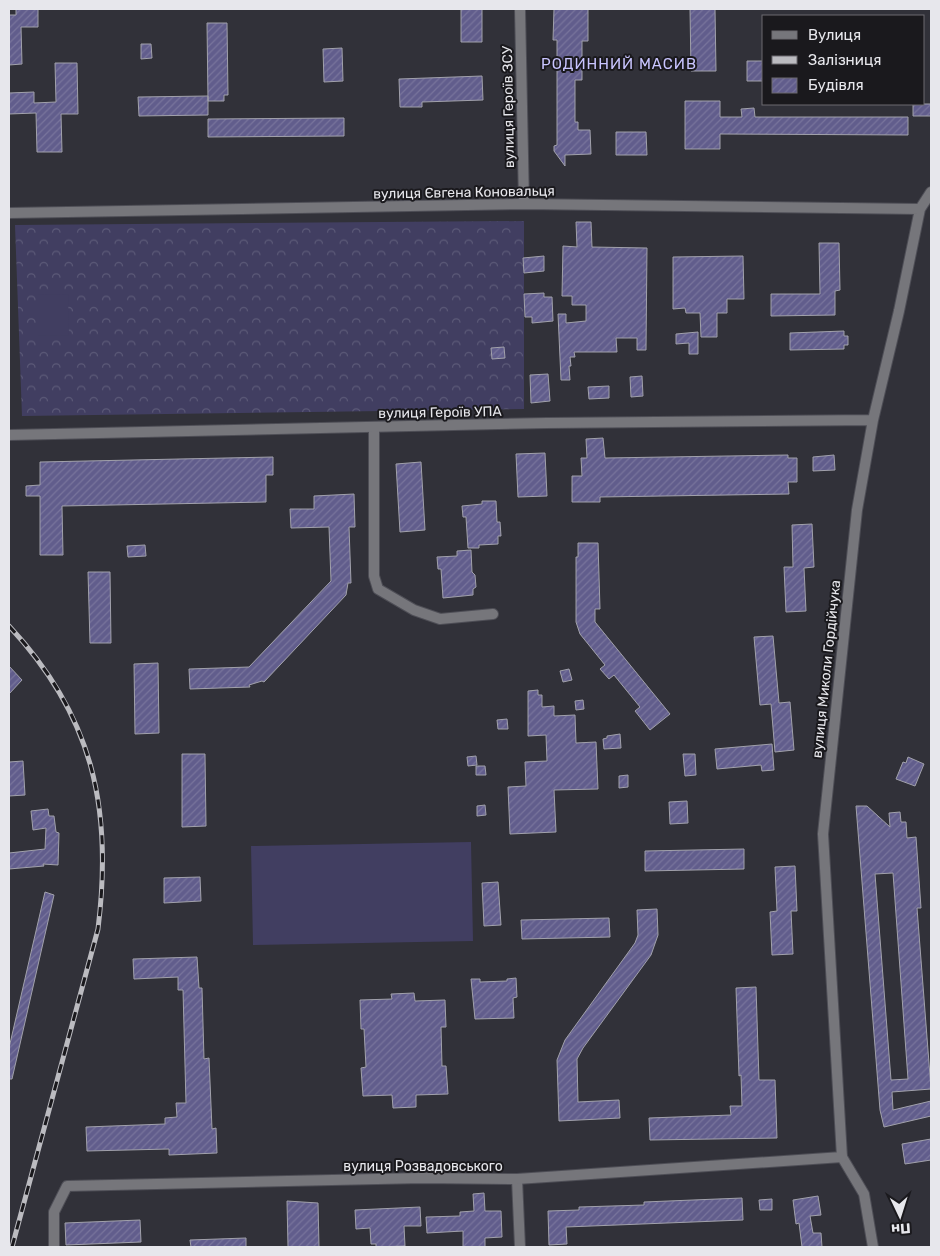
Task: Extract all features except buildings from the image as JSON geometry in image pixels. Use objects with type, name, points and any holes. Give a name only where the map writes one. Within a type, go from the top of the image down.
[{"type":"street","name":"вулиця Героїв ЗСУ","points":[[520,9],[524,204]]},
{"type":"street","name":"вулиця Миколи Гордійчука","points":[[842,1158],[823,834],[857,510],[873,420],[899,311],[920,208],[931,192]]},
{"type":"street","name":"вулиця Євгена Коновальця","points":[[9,214],[524,204],[920,208]]},
{"type":"street","name":"вулиця Героїв УПА","points":[[9,435],[374,427],[873,420]]},
{"type":"street","points":[[374,427],[374,576],[378,589],[414,610],[440,619],[494,614]]},
{"type":"street","points":[[842,1158],[864,1194],[873,1247]]},
{"type":"street","name":"вулиця Розвадовського","points":[[54,1247],[54,1212],[67,1186],[413,1179],[517,1179],[842,1158]]},
{"type":"street","points":[[517,1179],[520,1247]]},
{"type":"green space","points":[[524,221],[524,409],[22,416],[15,225]]},
{"type":"green space","points":[[68,294],[69,335],[38,336],[38,295]]},
{"type":"green space","points":[[471,842],[473,941],[253,945],[251,846]]},
{"type":"railway","points":[[9,626],[38,660],[60,694],[78,730],[91,766],[99,804],[102,843],[102,885],[98,929],[12,1247]]},
{"type":"district","name":"РОДИННИЙ МАСИВ","points":[[619,64]]}]
